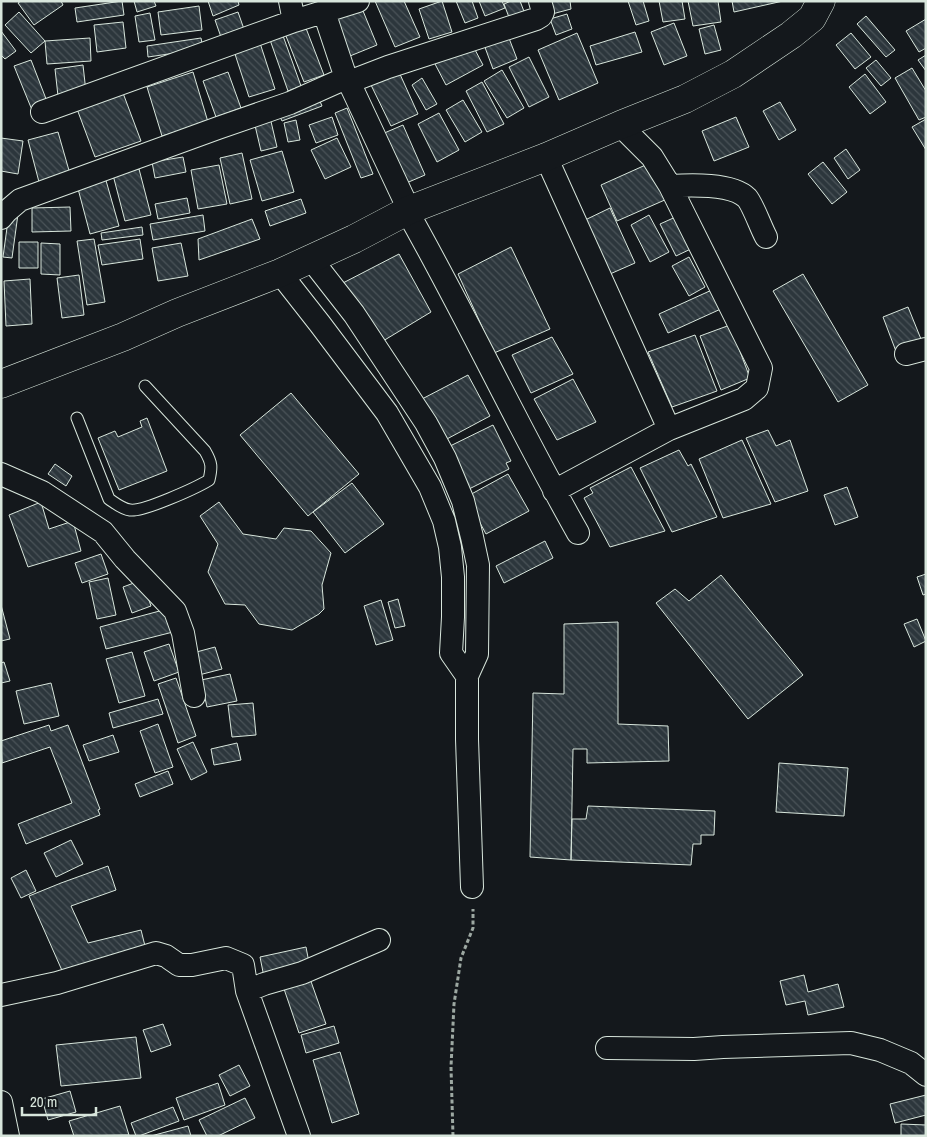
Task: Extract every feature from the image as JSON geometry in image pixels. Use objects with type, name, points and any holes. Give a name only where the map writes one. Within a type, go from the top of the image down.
[{"type":"highway","points":[[1,384],[123,337],[177,313],[312,259],[408,210],[546,158],[685,99],[733,74],[791,35],[812,18],[821,1]]},
{"type":"street","points":[[42,112],[292,11],[324,12],[358,1]]},
{"type":"street","points":[[1,218],[20,200],[290,103],[348,80],[536,19],[543,12],[540,1]]},
{"type":"street","points":[[324,12],[348,80],[408,210],[554,491],[578,533]]},
{"type":"street","points":[[554,491],[670,429],[744,399],[757,388],[761,368],[670,186],[652,157],[620,125]]},
{"type":"street","points":[[546,158],[670,429]]},
{"type":"street","points":[[670,186],[708,185],[740,192],[748,199],[766,237]]},
{"type":"street","points":[[312,259],[354,314],[426,423],[445,458],[462,501],[472,537],[478,565],[477,654],[467,676],[472,887]]},
{"type":"street","points":[[280,272],[387,413],[430,487],[444,521],[450,546],[453,576],[451,653],[467,676]]},
{"type":"street","points":[[1,474],[42,492],[103,532],[125,560],[175,611],[183,633],[194,696]]},
{"type":"street","points":[[248,991],[264,984],[302,973],[379,940]]},
{"type":"street","points":[[1,994],[57,983],[156,953],[166,956],[180,965],[192,965],[226,958],[243,965],[248,991],[300,1136]]},
{"type":"street","points":[[607,1048],[694,1049],[851,1043],[880,1050],[911,1063],[926,1076]]},
{"type":"street","points":[[1,1102],[8,1136]]},
{"type":"lane","points":[[77,418],[109,499],[121,507],[129,510],[140,510],[198,487],[209,480],[212,469],[210,460],[145,386]]},
{"type":"path","points":[[453,1136],[451,1067],[454,1004],[460,958],[473,928],[472,887]]},
{"type":"building","points":[[21,1],[61,1],[63,5],[34,25],[18,3]]},
{"type":"building","points":[[122,1],[124,15],[77,22],[75,8]]},
{"type":"building","points":[[134,1],[154,1],[156,6],[137,12]]},
{"type":"building","points":[[208,1],[238,1],[239,5],[213,16]]},
{"type":"building","points":[[375,1],[404,1],[420,37],[395,47]]},
{"type":"building","points":[[442,1],[452,32],[429,39],[419,9]]},
{"type":"building","points":[[456,1],[472,1],[478,18],[465,23]]},
{"type":"building","points":[[479,1],[502,1],[505,8],[485,16]]},
{"type":"building","points":[[511,1],[520,1],[525,14],[510,20],[504,4]]},
{"type":"building","points":[[549,1],[570,1],[571,9],[552,14]]},
{"type":"building","points":[[628,1],[643,1],[649,21],[636,25]]},
{"type":"building","points":[[659,1],[682,1],[685,19],[663,22]]},
{"type":"building","points":[[688,1],[718,1],[721,22],[693,26]]},
{"type":"building","points":[[732,1],[783,1],[734,12]]},
{"type":"building","points":[[199,6],[202,30],[161,35],[158,12]]},
{"type":"building","points":[[361,6],[377,45],[350,56],[334,17]]},
{"type":"building","points":[[19,12],[45,41],[31,53],[5,25]]},
{"type":"building","points":[[238,12],[245,32],[222,40],[215,20]]},
{"type":"building","points":[[150,13],[155,40],[139,42],[135,16]]},
{"type":"building","points":[[567,14],[572,29],[556,35],[550,19]]},
{"type":"building","points":[[866,16],[895,50],[886,57],[857,24]]},
{"type":"building","points":[[926,19],[926,48],[919,52],[906,31]]},
{"type":"building","points":[[123,22],[126,48],[97,52],[94,25]]},
{"type":"building","points":[[304,23],[324,75],[304,82],[284,31]]},
{"type":"building","points":[[674,23],[687,56],[664,65],[651,32]]},
{"type":"building","points":[[714,25],[721,50],[705,54],[699,29]]},
{"type":"building","points":[[1,31],[16,51],[5,59],[1,55]]},
{"type":"building","points":[[635,32],[642,52],[596,65],[590,46]]},
{"type":"building","points":[[282,33],[301,86],[288,91],[269,37]]},
{"type":"building","points":[[507,33],[517,59],[493,69],[483,42]]},
{"type":"building","points":[[577,33],[598,83],[559,100],[538,50]]},
{"type":"building","points":[[851,33],[871,57],[855,69],[836,45]]},
{"type":"building","points":[[90,38],[91,61],[47,64],[45,41]]},
{"type":"building","points":[[201,38],[203,49],[148,57],[147,46]]},
{"type":"building","points":[[259,40],[275,89],[249,97],[233,48]]},
{"type":"building","points":[[472,44],[483,65],[446,85],[435,64]]},
{"type":"building","points":[[926,55],[926,71],[918,60]]},
{"type":"building","points":[[529,57],[549,97],[529,107],[509,67]]},
{"type":"building","points":[[31,60],[48,104],[32,110],[14,66]]},
{"type":"building","points":[[876,60],[891,78],[881,86],[866,68]]},
{"type":"building","points":[[83,65],[86,92],[58,96],[55,69]]},
{"type":"building","points":[[912,68],[926,91],[926,117],[919,120],[895,78]]},
{"type":"building","points":[[502,70],[524,108],[507,118],[484,81]]},
{"type":"building","points":[[193,72],[208,122],[162,136],[147,87]]},
{"type":"building","points":[[228,72],[241,108],[216,117],[203,81]]},
{"type":"building","points":[[399,72],[418,114],[391,126],[371,85]]},
{"type":"building","points":[[865,74],[886,102],[870,114],[849,87]]},
{"type":"building","points":[[422,78],[437,104],[426,110],[412,85]]},
{"type":"building","points":[[482,82],[504,124],[487,132],[466,91]]},
{"type":"building","points":[[123,93],[141,141],[95,157],[77,109]]},
{"type":"building","points":[[317,94],[322,106],[282,121],[277,110]]},
{"type":"building","points":[[463,100],[482,132],[465,142],[446,110]]},
{"type":"building","points":[[780,102],[796,130],[779,140],[763,111]]},
{"type":"building","points":[[347,108],[373,174],[361,178],[335,113]]},
{"type":"building","points":[[269,113],[277,147],[261,151],[253,117]]},
{"type":"building","points":[[439,113],[459,150],[437,162],[418,124]]},
{"type":"building","points":[[332,117],[338,135],[316,143],[309,125]]},
{"type":"building","points":[[736,117],[749,147],[714,161],[702,131]]},
{"type":"building","points":[[926,119],[926,150],[912,127]]},
{"type":"building","points":[[296,120],[300,140],[288,142],[284,123]]},
{"type":"building","points":[[403,125],[425,175],[404,184],[382,134]]},
{"type":"building","points":[[58,132],[70,174],[39,182],[28,140]]},
{"type":"building","points":[[1,138],[23,141],[18,174],[1,171]]},
{"type":"building","points":[[337,138],[351,167],[325,179],[311,150]]},
{"type":"building","points":[[846,149],[860,170],[848,179],[834,158]]},
{"type":"building","points":[[282,151],[294,192],[262,201],[250,160]]},
{"type":"building","points":[[242,153],[252,199],[230,204],[220,158]]},
{"type":"building","points":[[183,157],[186,172],[155,178],[152,162]]},
{"type":"building","points":[[823,162],[847,192],[832,204],[808,174]]},
{"type":"building","points":[[650,163],[667,199],[617,221],[601,185]]},
{"type":"building","points":[[219,165],[227,204],[198,209],[191,170]]},
{"type":"building","points":[[139,169],[151,215],[125,221],[113,175]]},
{"type":"building","points":[[105,177],[119,226],[90,234],[77,185]]},
{"type":"building","points":[[187,198],[190,213],[158,219],[155,204]]},
{"type":"building","points":[[301,199],[306,213],[270,226],[265,211]]},
{"type":"building","points":[[70,207],[71,231],[32,232],[32,208]]},
{"type":"building","points":[[610,208],[635,263],[610,274],[583,221]]},
{"type":"building","points":[[9,213],[18,214],[12,258],[3,257]]},
{"type":"building","points":[[203,215],[205,231],[153,240],[150,224]]},
{"type":"building","points":[[649,215],[669,252],[650,262],[631,225]]},
{"type":"building","points":[[680,215],[695,247],[676,256],[660,224]]},
{"type":"building","points":[[252,219],[260,239],[199,260],[198,239]]},
{"type":"building","points":[[142,227],[143,235],[102,240],[101,233]]},
{"type":"building","points":[[94,239],[105,302],[87,305],[77,241]]},
{"type":"building","points":[[140,239],[143,259],[102,265],[98,245]]},
{"type":"building","points":[[19,242],[38,242],[38,268],[19,268]]},
{"type":"building","points":[[41,243],[60,244],[60,275],[41,274]]},
{"type":"building","points":[[181,243],[188,276],[158,281],[152,248]]},
{"type":"building","points":[[511,247],[550,329],[494,353],[458,274]]},
{"type":"building","points":[[399,254],[431,312],[378,344],[341,284]]},
{"type":"building","points":[[689,257],[705,287],[689,296],[672,266]]},
{"type":"building","points":[[803,274],[868,385],[838,402],[773,291]]},
{"type":"building","points":[[79,275],[84,315],[62,318],[57,278]]},
{"type":"building","points":[[30,279],[32,324],[6,326],[4,281]]},
{"type":"building","points":[[714,289],[723,308],[668,333],[659,314]]},
{"type":"building","points":[[908,307],[923,344],[897,354],[883,317]]},
{"type":"building","points":[[730,325],[750,378],[721,390],[700,336]]},
{"type":"building","points":[[695,335],[717,391],[672,407],[648,352]]},
{"type":"building","points":[[552,337],[573,374],[531,393],[512,355]]},
{"type":"building","points":[[468,375],[490,416],[445,440],[422,399]]},
{"type":"building","points":[[573,379],[596,422],[557,440],[534,399]]},
{"type":"building","points":[[291,393],[359,474],[308,516],[240,435]]},
{"type":"building","points":[[147,418],[167,471],[119,490],[98,438],[115,431],[118,437],[142,427],[140,421]]},
{"type":"building","points":[[493,425],[511,461],[506,463],[509,469],[467,490],[446,448]]},
{"type":"building","points":[[768,430],[776,446],[790,440],[808,491],[775,502],[746,438]]},
{"type":"building","points":[[742,440],[771,504],[723,518],[699,459]]},
{"type":"building","points":[[679,450],[688,466],[691,464],[717,517],[672,532],[640,468]]},
{"type":"building","points":[[55,464],[72,476],[66,486],[48,474]]},
{"type":"building","points":[[631,467],[665,531],[610,547],[584,498],[593,493],[590,488]]},
{"type":"building","points":[[508,474],[529,511],[486,534],[466,497]]},
{"type":"building","points":[[352,483],[384,524],[345,553],[313,512]]},
{"type":"building","points":[[847,487],[858,517],[835,525],[824,495]]},
{"type":"building","points":[[41,502],[49,529],[73,521],[81,551],[28,567],[9,515]]},
{"type":"building","points":[[219,502],[243,534],[276,539],[284,528],[311,531],[331,553],[322,585],[324,609],[319,614],[292,630],[259,624],[245,605],[225,604],[208,572],[218,544],[200,516]]},
{"type":"building","points":[[545,541],[553,558],[504,583],[496,566]]},
{"type":"building","points":[[101,554],[108,574],[82,583],[75,563]]},
{"type":"building","points":[[926,574],[926,594],[923,595],[917,577]]},
{"type":"building","points":[[721,575],[803,675],[748,719],[656,603],[675,589],[689,601]]},
{"type":"building","points":[[108,578],[116,615],[97,619],[89,582]]},
{"type":"building","points":[[142,580],[151,606],[132,613],[123,587]]},
{"type":"building","points":[[398,599],[405,626],[395,628],[388,602]]},
{"type":"building","points":[[381,600],[393,640],[376,645],[364,606]]},
{"type":"building","points":[[1,605],[10,639],[1,641]]},
{"type":"building","points":[[167,609],[173,632],[106,649],[100,627]]},
{"type":"building","points":[[917,619],[926,641],[914,647],[904,624]]},
{"type":"building","points":[[618,622],[618,724],[668,726],[669,761],[587,763],[587,749],[573,749],[571,860],[530,857],[533,693],[564,694],[564,624]]},
{"type":"building","points":[[169,644],[179,672],[154,681],[144,652]]},
{"type":"building","points":[[215,647],[222,669],[195,676],[189,654]]},
{"type":"building","points":[[132,652],[145,696],[119,703],[106,659]]},
{"type":"building","points":[[4,662],[10,681],[1,683],[1,663]]},
{"type":"building","points":[[230,674],[237,701],[207,707],[201,680]]},
{"type":"building","points":[[176,678],[196,736],[178,743],[158,684]]},
{"type":"building","points":[[51,683],[59,716],[24,724],[16,691]]},
{"type":"building","points":[[158,699],[163,714],[113,728],[109,713]]},
{"type":"building","points":[[253,703],[256,735],[232,737],[228,705]]},
{"type":"building","points":[[158,724],[173,767],[155,773],[140,731]]},
{"type":"building","points":[[49,725],[51,731],[68,725],[100,809],[98,810],[100,815],[26,844],[18,824],[72,803],[50,747],[2,763],[1,741]]},
{"type":"building","points":[[113,735],[119,752],[89,761],[83,745]]},
{"type":"building","points":[[193,742],[207,772],[191,780],[177,749]]},
{"type":"building","points":[[237,743],[241,760],[214,765],[211,749]]},
{"type":"building","points":[[779,763],[848,768],[844,816],[776,812]]},
{"type":"building","points":[[168,771],[173,784],[140,797],[135,784]]},
{"type":"building","points":[[588,806],[715,811],[714,835],[701,835],[701,844],[693,844],[691,865],[571,860],[572,819],[586,819]]},
{"type":"building","points":[[71,840],[83,864],[56,877],[44,853]]},
{"type":"building","points":[[108,866],[116,890],[71,906],[88,943],[141,930],[146,950],[64,975],[29,896]]},
{"type":"building","points":[[26,870],[36,891],[21,898],[11,878]]},
{"type":"building","points":[[306,947],[310,968],[264,977],[260,957]]},
{"type":"building","points":[[308,973],[326,1024],[299,1033],[282,983]]},
{"type":"building","points":[[804,975],[808,992],[838,984],[844,1007],[808,1015],[805,1001],[786,1005],[780,981]]},
{"type":"building","points":[[163,1024],[171,1045],[151,1052],[143,1030]]},
{"type":"building","points":[[334,1026],[339,1043],[306,1053],[301,1035]]},
{"type":"building","points":[[136,1037],[141,1078],[61,1086],[56,1045]]},
{"type":"building","points":[[340,1052],[359,1114],[332,1123],[313,1060]]},
{"type":"building","points":[[239,1065],[250,1086],[230,1096],[219,1075]]},
{"type":"building","points":[[218,1083],[225,1105],[184,1120],[176,1098]]},
{"type":"building","points":[[70,1091],[76,1112],[48,1120],[42,1099]]},
{"type":"building","points":[[926,1095],[926,1115],[895,1123],[890,1104]]},
{"type":"building","points":[[245,1098],[255,1118],[218,1136],[207,1136],[199,1120]]},
{"type":"building","points":[[120,1106],[129,1135],[74,1136],[69,1121]]},
{"type":"building","points":[[173,1107],[179,1121],[136,1136],[131,1123]]},
{"type":"building","points":[[901,1124],[926,1125],[926,1136],[901,1136]]},
{"type":"building","points":[[188,1126],[191,1136],[151,1136]]}]
